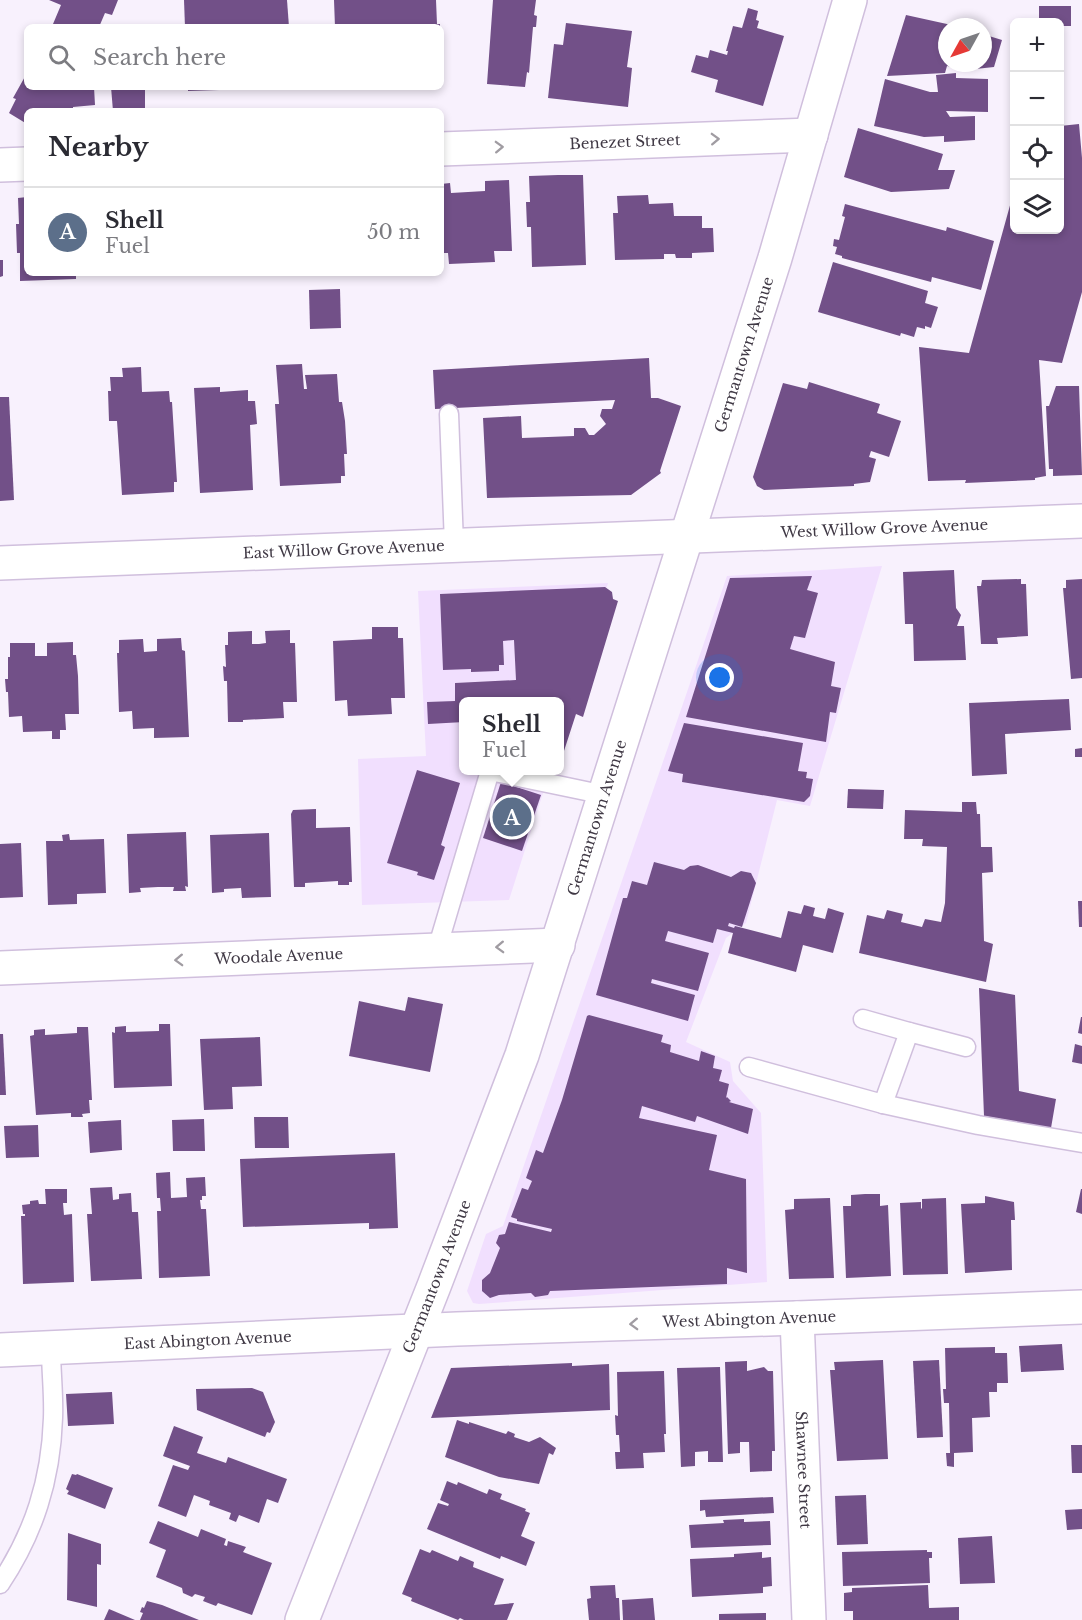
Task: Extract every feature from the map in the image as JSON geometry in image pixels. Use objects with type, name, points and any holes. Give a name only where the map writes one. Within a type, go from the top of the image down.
[{"type":"street","name":"Germantown Avenue","points":[[302,1620],[522,1055],[776,258],[850,0]]},
{"type":"street","name":"Benezet Street","points":[[444,149],[810,135]]},
{"type":"street","points":[[0,165],[24,164]]},
{"type":"street","name":"West Willow Grove Avenue","points":[[687,537],[1082,521]]},
{"type":"street","name":"East Willow Grove Avenue","points":[[0,563],[454,544],[687,537]]},
{"type":"street","name":"Woodale Avenue","points":[[0,968],[558,945]]},
{"type":"street","name":"West Abington Avenue","points":[[416,1332],[1082,1307]]},
{"type":"street","name":"Shawnee Street","points":[[797,1318],[808,1620]]},
{"type":"street","name":"East Abington Avenue","points":[[0,1350],[416,1332]]},
{"type":"lane","points":[[449,414],[454,544]]},
{"type":"lane","points":[[438,949],[489,775]]},
{"type":"lane","points":[[509,775],[605,795]]},
{"type":"lane","points":[[862,1019],[966,1047]]},
{"type":"lane","points":[[883,1104],[909,1032]]},
{"type":"lane","points":[[749,1067],[883,1104],[978,1125],[1082,1143]]},
{"type":"lane","points":[[0,1584],[18,1558],[38,1512],[43,1490],[50,1457],[53,1417],[51,1348]]},
{"type":"shaded area","points":[[882,566],[810,806],[777,800],[746,923],[726,938],[686,1042],[730,1062],[733,1081],[761,1113],[767,1282],[473,1303],[467,1291],[486,1234],[503,1226],[727,576]]},
{"type":"shaded area","points":[[608,583],[564,724],[564,697],[459,697],[459,775],[549,775],[509,900],[362,905],[358,759],[426,756],[418,591]]},
{"type":"building","points":[[49,0],[118,0],[112,15],[105,13],[100,24],[53,24],[61,5]]},
{"type":"building","points":[[184,0],[287,0],[289,24],[185,24]]},
{"type":"building","points":[[334,0],[436,0],[437,24],[335,24]]},
{"type":"building","points":[[493,0],[536,0],[534,15],[537,16],[536,27],[533,27],[529,73],[527,72],[525,87],[487,84]]},
{"type":"building","points":[[1039,6],[1071,6],[1071,26],[1064,26],[1064,18],[1039,18]]},
{"type":"building","points":[[748,8],[758,11],[757,28],[784,36],[763,106],[715,92],[718,80],[691,72],[696,55],[708,58],[710,50],[727,55],[733,26],[742,28]]},
{"type":"building","points":[[906,15],[938,22],[938,72],[945,73],[887,76]]},
{"type":"building","points":[[566,23],[632,31],[627,67],[632,68],[628,107],[548,98],[554,44],[563,45]]},
{"type":"building","points":[[992,37],[1002,40],[994,67],[992,67]]},
{"type":"building","points":[[956,73],[956,78],[988,79],[988,112],[946,111],[950,117],[975,116],[975,140],[944,142],[944,136],[924,137],[874,126],[885,79],[930,92],[938,92],[936,75]]},
{"type":"building","points":[[24,78],[24,90],[94,90],[95,105],[73,108],[24,108],[24,122],[9,113],[16,99],[13,98]]},
{"type":"building","points":[[111,90],[145,90],[145,108],[113,108]]},
{"type":"building","points":[[1079,124],[1082,158],[1082,292],[1062,363],[1039,360],[1046,476],[1035,478],[1035,480],[965,483],[966,480],[928,481],[919,347],[969,353],[1010,205],[1010,234],[1064,234],[1064,126]]},
{"type":"building","points":[[858,128],[943,154],[938,170],[955,170],[949,189],[891,192],[844,177]]},
{"type":"building","points":[[583,175],[586,265],[532,267],[531,227],[527,227],[526,202],[530,202],[529,176]]},
{"type":"building","points":[[509,180],[512,251],[494,251],[495,262],[449,264],[448,253],[444,253],[444,184],[450,183],[451,193],[485,191],[485,181]]},
{"type":"building","points":[[648,195],[649,204],[673,203],[674,216],[702,216],[702,228],[713,228],[714,252],[692,253],[692,258],[676,258],[675,254],[664,254],[664,259],[615,260],[613,213],[618,213],[617,196]]},
{"type":"building","points":[[24,197],[24,276],[76,276],[76,279],[20,281],[20,253],[17,253],[16,224],[19,224],[18,198]]},
{"type":"building","points":[[845,204],[946,231],[947,227],[994,241],[981,290],[932,277],[931,282],[842,258],[835,254],[837,247],[833,246],[834,239],[839,240],[845,217],[842,216]]},
{"type":"building","points":[[0,260],[3,260],[3,276],[0,277]]},
{"type":"building","points":[[833,262],[928,291],[925,303],[938,307],[931,328],[917,327],[914,337],[901,333],[900,336],[818,312]]},
{"type":"building","points":[[340,289],[341,328],[310,329],[309,290]]},
{"type":"building","points":[[649,358],[651,398],[658,398],[681,406],[661,473],[631,495],[487,498],[483,418],[521,416],[522,438],[574,436],[574,428],[585,428],[589,435],[594,435],[606,424],[600,416],[602,409],[612,409],[615,400],[435,409],[433,370]]},
{"type":"building","points":[[302,364],[304,389],[307,389],[305,375],[337,374],[339,402],[342,402],[345,421],[347,454],[344,454],[345,476],[341,476],[341,483],[280,486],[275,404],[279,404],[276,365]]},
{"type":"building","points":[[141,367],[142,392],[169,391],[170,402],[172,402],[177,482],[174,482],[174,492],[122,495],[117,421],[109,421],[110,377],[123,377],[122,368]]},
{"type":"building","points":[[809,382],[880,404],[877,413],[901,421],[889,457],[871,451],[869,457],[876,459],[870,482],[854,484],[854,486],[764,490],[757,486],[753,477],[783,383],[807,389]]},
{"type":"building","points":[[1056,386],[1079,386],[1082,475],[1053,476],[1053,469],[1049,469],[1046,406],[1049,406]]},
{"type":"building","points":[[220,387],[220,392],[248,390],[248,401],[255,401],[257,424],[250,425],[253,490],[200,493],[194,388]]},
{"type":"building","points":[[0,397],[9,397],[14,500],[0,501]]},
{"type":"building","points":[[954,570],[956,608],[961,615],[957,626],[964,626],[966,660],[914,661],[913,624],[905,624],[903,572]]},
{"type":"building","points":[[812,576],[807,590],[818,593],[805,638],[794,636],[790,649],[835,662],[831,686],[841,688],[836,713],[830,712],[826,742],[686,717],[730,578]]},
{"type":"building","points":[[1021,579],[1021,584],[1026,584],[1028,636],[997,638],[998,644],[981,644],[977,586],[981,586],[982,580]]},
{"type":"building","points":[[1082,579],[1082,678],[1071,679],[1063,588],[1066,588],[1066,580]]},
{"type":"building","points":[[605,587],[612,592],[613,599],[618,601],[583,717],[576,714],[564,751],[564,697],[459,697],[459,722],[428,724],[427,702],[455,701],[455,683],[516,680],[514,640],[503,641],[504,665],[499,665],[499,671],[443,670],[440,594]]},
{"type":"building","points":[[372,627],[398,627],[398,638],[403,638],[405,698],[391,698],[392,714],[348,716],[347,700],[335,701],[333,641],[372,639]]},
{"type":"building","points":[[290,630],[290,643],[295,643],[297,702],[283,702],[284,718],[228,722],[227,681],[224,681],[223,666],[226,667],[225,645],[228,645],[228,632],[252,631],[252,644],[259,644],[266,643],[265,631]]},
{"type":"building","points":[[181,638],[182,650],[185,651],[189,737],[154,738],[154,728],[133,729],[132,711],[119,712],[117,653],[119,653],[119,640],[143,639],[144,652],[157,651],[157,639]]},
{"type":"building","points":[[73,642],[73,655],[76,655],[78,676],[79,714],[65,714],[66,730],[60,730],[60,739],[52,739],[52,731],[23,732],[22,716],[9,717],[5,679],[8,679],[10,643],[35,643],[35,656],[47,656],[47,643]]},
{"type":"building","points":[[1069,699],[1071,730],[1005,734],[1007,774],[972,776],[969,703]]},
{"type":"building","points":[[684,723],[803,743],[798,771],[807,772],[806,778],[813,779],[810,796],[804,802],[682,782],[683,774],[668,771]]},
{"type":"building","points":[[1082,748],[1082,757],[1075,757],[1075,749]]},
{"type":"building","points":[[417,770],[460,783],[441,845],[445,847],[434,880],[417,875],[418,872],[387,863]]},
{"type":"building","points":[[501,782],[541,795],[522,851],[483,838]]},
{"type":"building","points":[[848,789],[884,790],[883,809],[847,808]]},
{"type":"building","points":[[962,802],[976,802],[977,814],[980,814],[981,847],[992,847],[993,872],[982,873],[984,941],[993,944],[986,982],[859,953],[867,915],[884,919],[887,910],[903,914],[901,922],[922,927],[925,919],[941,922],[945,903],[947,847],[922,846],[923,839],[904,839],[905,810],[962,812]]},
{"type":"building","points":[[316,809],[316,828],[350,827],[352,882],[349,882],[349,885],[338,885],[338,881],[305,883],[305,887],[294,887],[291,814],[293,810]]},
{"type":"building","points":[[186,832],[188,887],[185,886],[186,891],[173,891],[174,887],[158,887],[140,888],[141,892],[129,893],[127,834]]},
{"type":"building","points":[[269,833],[271,897],[242,898],[241,888],[224,889],[224,892],[212,893],[210,835]]},
{"type":"building","points":[[69,834],[70,840],[104,839],[106,893],[77,894],[77,904],[48,905],[46,841],[63,841],[62,835]]},
{"type":"building","points":[[21,843],[23,897],[0,898],[0,844]]},
{"type":"building","points":[[654,862],[684,870],[698,865],[731,877],[741,871],[751,873],[756,883],[742,927],[729,923],[728,926],[734,928],[735,926],[781,938],[788,911],[801,914],[804,905],[815,908],[813,916],[825,919],[828,908],[844,913],[833,953],[803,945],[796,972],[728,953],[733,933],[717,929],[713,943],[668,931],[665,941],[709,953],[698,991],[652,979],[651,983],[695,995],[688,1021],[596,995],[623,898],[627,898],[632,881],[647,885]]},
{"type":"building","points":[[1078,901],[1082,901],[1082,927],[1079,927]]},
{"type":"building","points":[[979,988],[1015,995],[1019,1091],[1056,1099],[1051,1128],[984,1116]]},
{"type":"building","points":[[408,997],[443,1004],[430,1072],[349,1056],[359,1001],[405,1011]]},
{"type":"building","points":[[589,1015],[663,1035],[661,1042],[671,1045],[670,1052],[699,1061],[701,1051],[715,1056],[713,1068],[722,1070],[719,1081],[729,1084],[726,1098],[731,1101],[729,1102],[753,1109],[748,1134],[697,1116],[695,1122],[642,1106],[639,1118],[717,1135],[709,1170],[746,1179],[747,1273],[727,1268],[727,1284],[550,1291],[548,1295],[535,1297],[531,1293],[499,1295],[490,1298],[482,1291],[482,1280],[490,1273],[500,1248],[496,1243],[499,1235],[505,1234],[509,1222],[551,1232],[552,1229],[517,1221],[511,1217],[522,1188],[528,1190],[532,1181],[526,1178],[536,1150],[543,1153]]},
{"type":"building","points":[[1082,1017],[1082,1034],[1078,1033]]},
{"type":"building","points":[[159,1024],[170,1024],[172,1086],[114,1088],[112,1032],[115,1033],[115,1027],[126,1026],[126,1032],[159,1031]]},
{"type":"building","points":[[77,1027],[88,1027],[92,1100],[89,1100],[90,1113],[82,1114],[83,1117],[71,1117],[71,1113],[36,1115],[30,1036],[34,1035],[34,1030],[45,1029],[45,1035],[77,1033]]},
{"type":"building","points":[[0,1034],[3,1034],[6,1095],[0,1095]]},
{"type":"building","points":[[260,1037],[262,1086],[232,1087],[233,1109],[204,1110],[200,1039]]},
{"type":"building","points":[[1075,1044],[1082,1046],[1082,1064],[1072,1062]]},
{"type":"building","points":[[254,1117],[288,1117],[289,1148],[255,1148]]},
{"type":"building","points":[[204,1119],[205,1151],[173,1151],[172,1120]]},
{"type":"building","points":[[121,1120],[122,1150],[90,1153],[88,1122]]},
{"type":"building","points":[[38,1125],[39,1157],[6,1158],[4,1126]]},
{"type":"building","points":[[395,1153],[398,1228],[369,1229],[369,1223],[243,1227],[240,1159]]},
{"type":"building","points":[[170,1172],[171,1198],[187,1197],[186,1178],[205,1177],[206,1196],[202,1196],[200,1200],[201,1209],[206,1209],[210,1276],[159,1278],[157,1211],[161,1211],[160,1198],[157,1198],[156,1173]]},
{"type":"building","points":[[112,1187],[113,1200],[119,1199],[119,1194],[131,1193],[132,1212],[138,1212],[142,1279],[91,1281],[87,1214],[92,1214],[90,1188]]},
{"type":"building","points":[[45,1189],[67,1189],[67,1203],[63,1203],[64,1215],[72,1214],[74,1282],[23,1284],[21,1216],[25,1214],[23,1214],[22,1205],[38,1200],[39,1204],[46,1204]]},
{"type":"building","points":[[1082,1189],[1082,1214],[1076,1212]]},
{"type":"building","points":[[880,1194],[880,1206],[888,1205],[891,1276],[846,1278],[843,1206],[851,1206],[851,1195]]},
{"type":"building","points":[[985,1196],[1014,1202],[1015,1220],[1011,1220],[1012,1270],[965,1273],[961,1204],[985,1203]]},
{"type":"building","points":[[830,1198],[834,1278],[789,1279],[785,1210],[794,1209],[794,1199]]},
{"type":"building","points":[[946,1198],[948,1274],[903,1275],[900,1203],[921,1202],[921,1209],[922,1199]]},
{"type":"building","points":[[1062,1344],[1064,1370],[1021,1372],[1019,1346]]},
{"type":"building","points":[[995,1347],[995,1353],[1007,1353],[1008,1383],[997,1383],[997,1392],[989,1392],[990,1417],[972,1418],[973,1452],[954,1453],[954,1467],[947,1466],[946,1453],[950,1453],[949,1403],[944,1403],[943,1389],[946,1389],[945,1348]]},
{"type":"building","points":[[883,1360],[888,1459],[837,1461],[830,1370],[835,1370],[834,1362]]},
{"type":"building","points":[[939,1360],[943,1437],[917,1438],[913,1361]]},
{"type":"building","points":[[747,1361],[747,1371],[764,1367],[768,1371],[773,1371],[775,1451],[772,1451],[772,1471],[750,1472],[749,1442],[740,1442],[740,1453],[728,1454],[725,1362]]},
{"type":"building","points":[[572,1363],[572,1366],[609,1364],[610,1410],[431,1418],[451,1368]]},
{"type":"building","points":[[720,1367],[723,1462],[708,1462],[708,1451],[695,1452],[695,1466],[681,1467],[677,1368]]},
{"type":"building","points":[[664,1371],[665,1452],[643,1453],[644,1468],[616,1469],[615,1452],[620,1452],[615,1415],[618,1416],[617,1372]]},
{"type":"building","points":[[252,1388],[263,1392],[275,1422],[270,1433],[267,1432],[265,1437],[197,1410],[196,1389]]},
{"type":"building","points":[[112,1392],[114,1424],[68,1426],[66,1394]]},
{"type":"building","points":[[457,1420],[506,1434],[508,1431],[515,1434],[514,1437],[529,1442],[540,1437],[556,1448],[553,1455],[549,1453],[539,1484],[499,1477],[445,1457]]},
{"type":"building","points":[[174,1426],[203,1437],[197,1453],[226,1463],[228,1457],[287,1479],[278,1503],[267,1499],[259,1523],[239,1515],[236,1522],[229,1519],[231,1513],[209,1505],[210,1501],[194,1495],[186,1517],[158,1506],[173,1465],[188,1470],[190,1466],[163,1456]]},
{"type":"building","points":[[1071,1445],[1082,1445],[1082,1473],[1072,1473]]},
{"type":"building","points":[[72,1474],[113,1488],[105,1509],[67,1494],[69,1491],[66,1489]]},
{"type":"building","points":[[447,1481],[457,1485],[458,1482],[487,1494],[489,1489],[502,1494],[500,1499],[526,1509],[525,1511],[530,1513],[521,1536],[535,1542],[526,1566],[501,1556],[500,1559],[427,1529],[438,1503],[448,1506],[449,1504],[440,1500]]},
{"type":"building","points":[[866,1495],[868,1544],[837,1545],[835,1496]]},
{"type":"building","points":[[773,1497],[774,1513],[706,1517],[705,1510],[700,1511],[700,1500]]},
{"type":"building","points":[[1082,1509],[1082,1529],[1067,1530],[1065,1510]]},
{"type":"building","points":[[744,1519],[744,1522],[770,1521],[771,1545],[691,1548],[689,1525],[724,1523],[723,1520]]},
{"type":"building","points":[[158,1521],[198,1537],[201,1529],[226,1539],[224,1545],[227,1546],[228,1541],[246,1547],[243,1552],[272,1563],[252,1615],[218,1603],[216,1606],[203,1601],[205,1597],[195,1594],[192,1597],[183,1593],[182,1588],[156,1577],[166,1550],[149,1543]]},
{"type":"building","points":[[68,1533],[101,1544],[101,1565],[97,1564],[97,1607],[67,1600]]},
{"type":"building","points":[[992,1536],[995,1583],[960,1584],[958,1538]]},
{"type":"building","points":[[420,1549],[430,1553],[432,1550],[458,1561],[460,1556],[474,1562],[473,1567],[504,1579],[494,1605],[514,1603],[507,1620],[464,1620],[460,1618],[458,1620],[411,1601],[412,1598],[402,1594]]},
{"type":"building","points":[[927,1550],[927,1552],[932,1552],[932,1558],[929,1558],[930,1583],[843,1586],[842,1552]]},
{"type":"building","points":[[762,1552],[762,1558],[771,1557],[772,1586],[763,1587],[763,1593],[692,1597],[690,1559],[734,1557],[734,1554]]},
{"type":"building","points":[[615,1585],[616,1598],[619,1598],[620,1620],[589,1620],[587,1599],[591,1598],[590,1586]]},
{"type":"building","points":[[928,1585],[929,1608],[959,1607],[959,1620],[853,1620],[853,1611],[844,1611],[844,1593],[852,1592],[852,1588]]},
{"type":"building","points":[[653,1598],[655,1620],[623,1620],[622,1600]]},
{"type":"building","points":[[147,1601],[199,1620],[140,1620],[143,1613],[140,1612]]},
{"type":"building","points":[[109,1609],[135,1620],[104,1620]]},
{"type":"building","points":[[766,1613],[766,1620],[719,1620],[719,1614]]},
{"type":"place","name":"Shell","points":[[512,817]]}]
